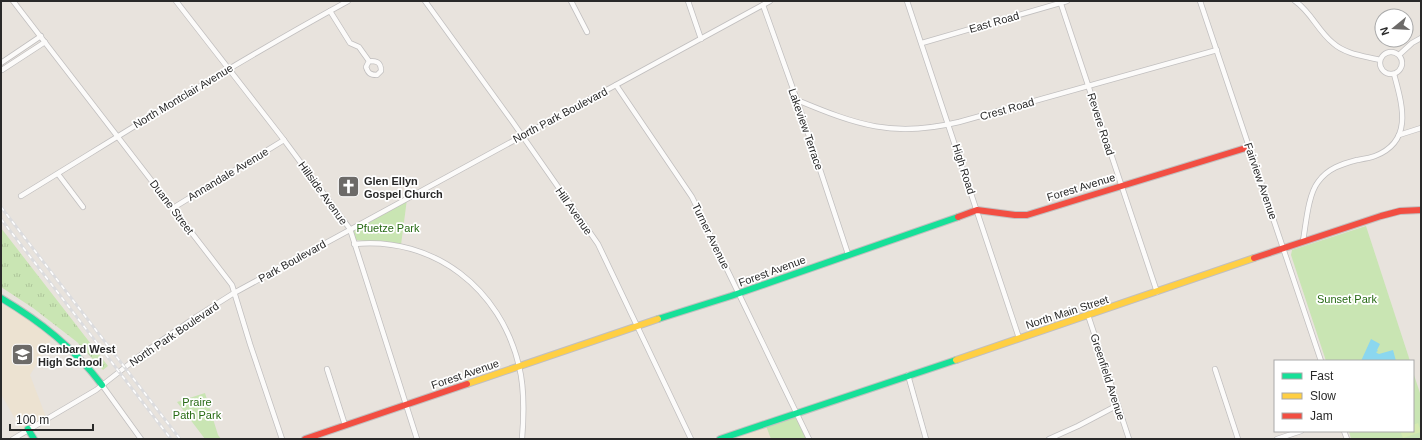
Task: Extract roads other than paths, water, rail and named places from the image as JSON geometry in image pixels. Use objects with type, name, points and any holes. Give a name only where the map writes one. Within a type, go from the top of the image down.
[{"type":"street","name":"Duane Street","points":[[13,1],[232,285],[282,439]]},
{"type":"street","name":"Hillside Avenue","points":[[176,1],[284,140],[350,229],[418,439]]},
{"type":"street","name":"North Montclair Avenue","points":[[21,196],[229,69],[313,19],[348,1]]},
{"type":"street","name":"Hill Avenue","points":[[425,1],[598,244],[691,439]]},
{"type":"street","points":[[571,1],[587,32]]},
{"type":"street","points":[[688,1],[701,39]]},
{"type":"street","name":"North Park Boulevard","points":[[350,229],[770,1]]},
{"type":"street","name":"High Road","points":[[907,1],[1020,338]]},
{"type":"street","name":"East Road","points":[[922,43],[1067,1]]},
{"type":"street","name":"Fairview Avenue","points":[[1200,1],[1321,360]]},
{"type":"street","points":[[1295,1],[1306,10],[1334,44],[1355,54],[1380,60]]},
{"type":"street","name":"Revere Road","points":[[1060,2],[1157,292]]},
{"type":"street","name":"Lakeview Terrace","points":[[763,5],[848,254]]},
{"type":"street","points":[[330,11],[350,43],[359,47],[369,61]]},
{"type":"street","points":[[1,63],[41,36]]},
{"type":"street","points":[[1399,55],[1412,43],[1421,38]]},
{"type":"street","points":[[2,70],[46,42]]},
{"type":"street","name":"Crest Road","points":[[796,100],[849,121],[881,128],[912,130],[932,128],[949,125],[1217,50]]},
{"type":"street","points":[[1386,52],[1394,52],[1399,55],[1401,59],[1401,67],[1399,71],[1394,74],[1382,71],[1380,67],[1380,60],[1382,54],[1386,52]]},
{"type":"street","points":[[1303,241],[1313,193],[1317,183],[1323,175],[1337,166],[1381,153],[1388,148],[1399,135],[1403,113],[1394,74]]},
{"type":"street","name":"Turner Avenue","points":[[616,85],[692,196],[809,439]]},
{"type":"street","points":[[1399,135],[1421,128]]},
{"type":"street","name":"Annandale Avenue","points":[[173,208],[284,140]]},
{"type":"street","name":"Forest Avenue","points":[[305,439],[738,293],[977,210],[1027,215],[1249,147]]},
{"type":"street","points":[[58,174],[83,207]]},
{"type":"street","name":"North Main Street","points":[[720,439],[1157,292],[1303,241],[1381,216],[1421,210]]},
{"type":"street","name":"Park Boulevard","points":[[234,293],[350,229]]},
{"type":"street","points":[[354,244],[371,242],[412,249],[440,260],[459,272],[482,293],[498,315],[510,339],[519,366],[524,403],[522,439]]},
{"type":"street","name":"North Park Boulevard","points":[[13,439],[96,390],[142,354],[195,317],[234,293]]},
{"type":"street","points":[[1,298],[21,310],[66,343],[83,360],[141,439]]},
{"type":"street","name":"Greenfield Avenue","points":[[1088,315],[1129,439]]},
{"type":"street","points":[[327,369],[345,425]]},
{"type":"street","points":[[1215,369],[1238,439]]},
{"type":"street","points":[[908,375],[926,439]]},
{"type":"street","points":[[1048,439],[1078,426],[1118,405]]},
{"type":"street","points":[[28,429],[34,439]]},
{"type":"street","points":[[1277,439],[1298,432]]},
{"type":"water","points":[[1371,339],[1380,344],[1377,350],[1378,351],[1376,352],[1377,353],[1379,354],[1393,350],[1396,360],[1361,360]]},
{"type":"railway","points":[[1,207],[180,439]]},
{"type":"railway","points":[[1,219],[171,439]]},
{"type":"place","name":"Glen Ellyn Gospel Church","points":[[349,187]]},
{"type":"place","name":"Glenbard West High School","points":[[22,355]]},
{"type":"park label","name":"Pfuetze Park","points":[[388,228]]},
{"type":"park label","name":"Sunset Park","points":[[1347,299]]},
{"type":"park label","name":"Praire Path Park","points":[[197,408]]}]
